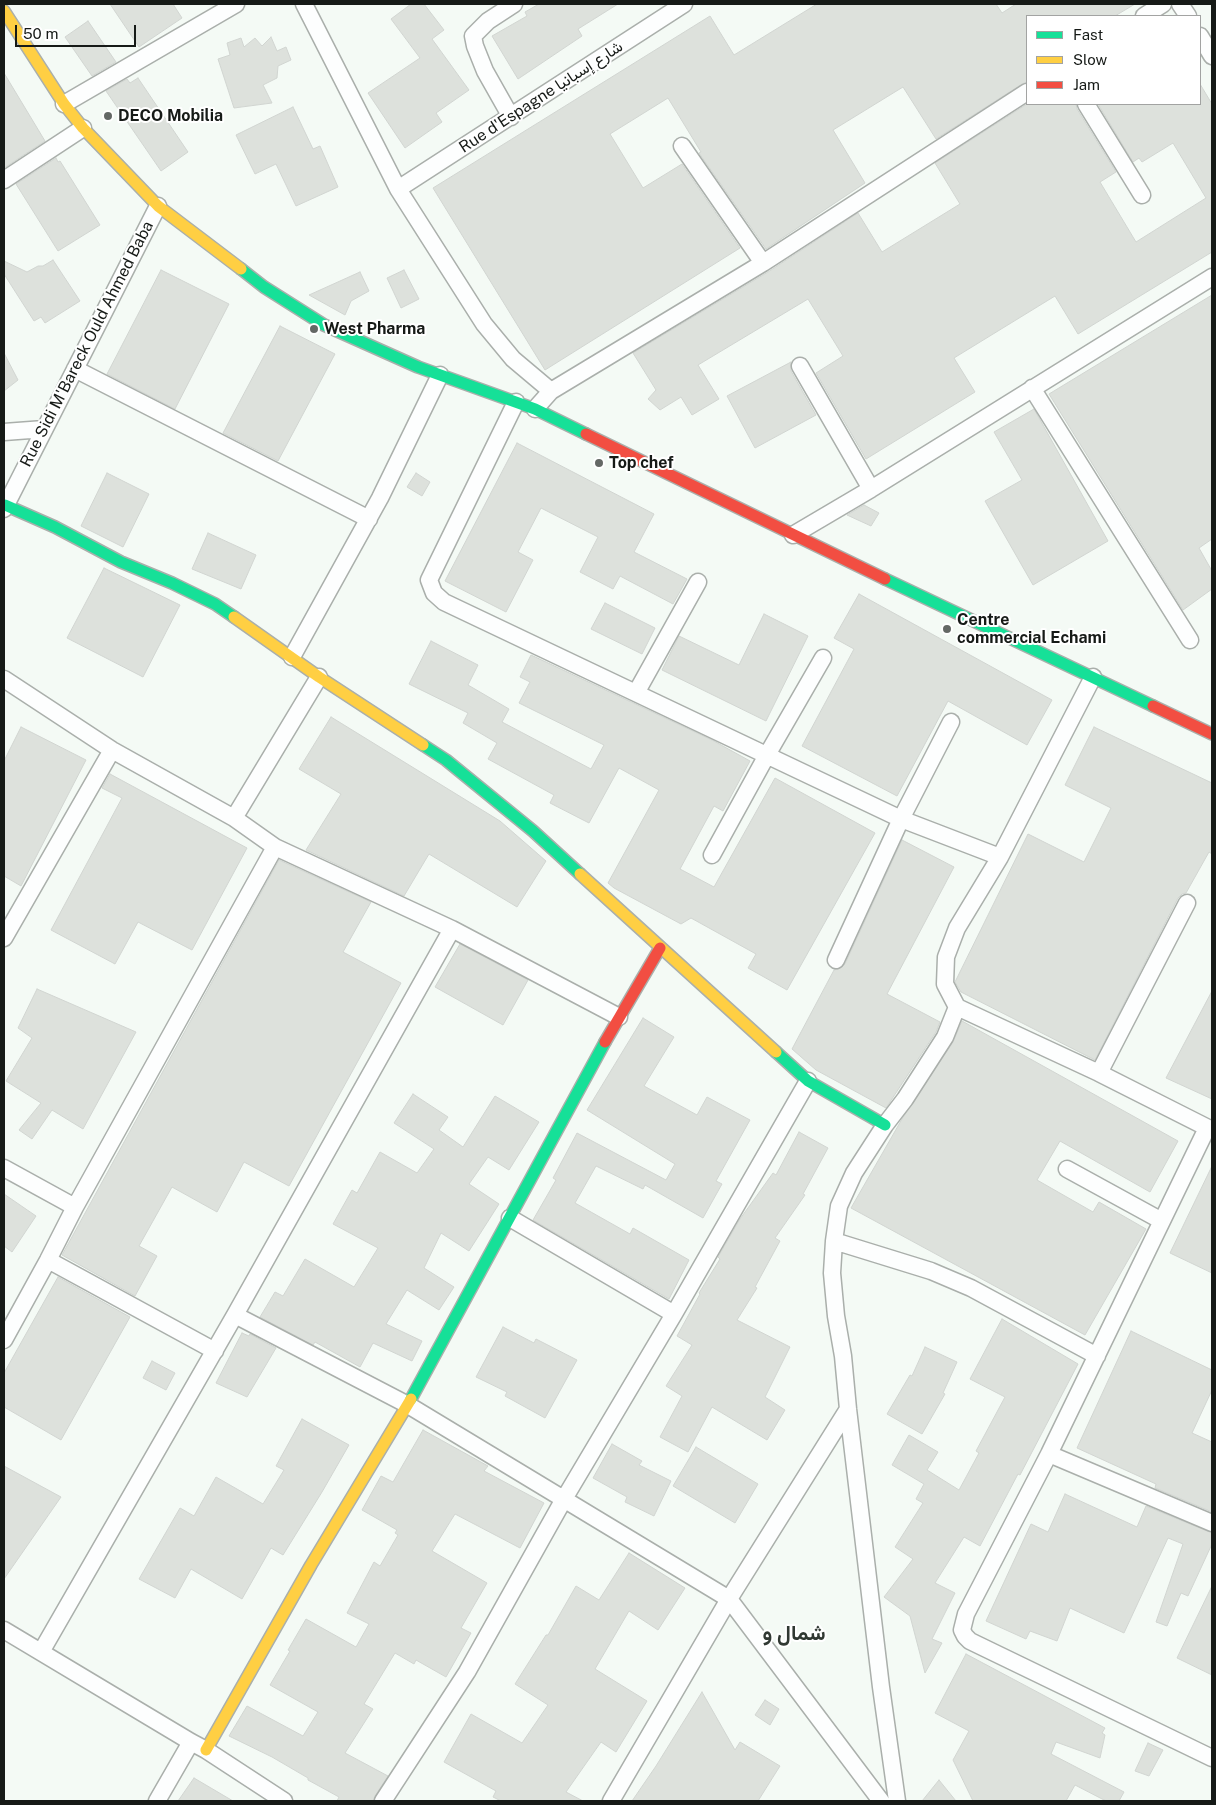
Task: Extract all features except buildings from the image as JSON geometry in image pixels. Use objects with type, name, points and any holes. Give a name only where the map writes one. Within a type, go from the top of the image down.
[{"type":"street","points":[[64,104],[236,4]]},
{"type":"street","points":[[304,4],[398,190],[484,324],[512,359],[551,391]]},
{"type":"street","points":[[511,117],[485,70],[474,46],[473,36],[488,21],[514,4]]},
{"type":"street","name":"Rue d'Espagne شارع إسبانيا","points":[[398,190],[684,4]]},
{"type":"street","points":[[1146,15],[1164,4]]},
{"type":"street","points":[[1180,4],[1187,15]]},
{"type":"street","points":[[4,11],[64,104],[83,128],[158,206],[264,287],[324,324],[418,367],[535,409],[793,535],[1212,734]]},
{"type":"street","points":[[1201,38],[1212,56]]},
{"type":"street","points":[[535,409],[551,391],[763,262],[1026,93]]},
{"type":"street","points":[[1087,105],[1142,195]]},
{"type":"street","points":[[4,180],[83,128]]},
{"type":"street","points":[[682,146],[763,262]]},
{"type":"street","name":"Rue Sidi M'Bareck Ould Ahmed Baba","points":[[5,507],[158,206]]},
{"type":"street","points":[[793,535],[870,490],[1212,277]]},
{"type":"street","points":[[800,366],[870,490]]},
{"type":"street","points":[[75,369],[369,519]]},
{"type":"street","points":[[292,657],[369,519],[440,375]]},
{"type":"street","points":[[1032,388],[1190,640]]},
{"type":"street","points":[[516,402],[428,580],[434,593],[444,602],[901,819],[1000,856]]},
{"type":"street","points":[[4,432],[44,429]]},
{"type":"street","points":[[5,507],[56,527],[121,562],[172,583],[215,604],[319,677],[446,760],[533,831],[808,1082],[885,1125]]},
{"type":"street","points":[[636,693],[698,582]]},
{"type":"street","points":[[712,855],[767,755],[824,658]]},
{"type":"street","points":[[1093,676],[1000,856],[956,928],[946,957],[945,984],[958,1007],[1099,1073],[1210,1129],[1162,1221],[1049,1454],[966,1614],[962,1630],[970,1641],[1212,1758]]},
{"type":"street","points":[[234,818],[319,677]]},
{"type":"street","points":[[4,679],[112,750],[234,818],[275,847],[452,929],[619,1017]]},
{"type":"street","points":[[836,960],[901,819],[951,722]]},
{"type":"street","points":[[4,938],[112,750]]},
{"type":"street","points":[[4,1340],[48,1260],[74,1207],[275,847]]},
{"type":"street","points":[[1099,1073],[1187,902]]},
{"type":"street","points":[[41,1652],[235,1316],[452,929]]},
{"type":"street","points":[[206,1750],[311,1565],[408,1405],[619,1017],[660,948]]},
{"type":"street","points":[[896,1801],[843,1356],[836,1316],[832,1273],[834,1242],[839,1206],[854,1173],[945,1037],[958,1007]]},
{"type":"street","points":[[383,1801],[467,1672],[564,1499],[674,1314],[808,1082]]},
{"type":"street","points":[[4,1168],[74,1207]]},
{"type":"street","points":[[1067,1169],[1162,1221]]},
{"type":"street","points":[[510,1218],[674,1314]]},
{"type":"street","points":[[834,1242],[931,1270],[970,1288],[1097,1356]]},
{"type":"street","points":[[48,1260],[214,1351]]},
{"type":"street","points":[[235,1316],[408,1405],[729,1599],[881,1801]]},
{"type":"street","points":[[611,1801],[729,1599],[848,1408]]},
{"type":"street","points":[[1049,1454],[1212,1523]]},
{"type":"street","points":[[4,1630],[206,1750],[284,1801]]},
{"type":"street","points":[[157,1801],[191,1742]]},
{"type":"traffic: fast","points":[[241,269],[264,287],[324,325],[418,367],[535,409],[586,434]]},
{"type":"traffic: fast","points":[[5,505],[55,527],[121,562],[172,583],[215,604],[234,617]]},
{"type":"traffic: fast","points":[[885,579],[1153,706]]},
{"type":"traffic: fast","points":[[423,745],[446,760],[533,831],[580,874]]},
{"type":"traffic: fast","points":[[411,1399],[605,1042]]},
{"type":"traffic: fast","points":[[776,1052],[808,1081],[885,1125]]},
{"type":"traffic: slow","points":[[4,11],[64,104],[83,128],[158,206],[241,269]]},
{"type":"traffic: slow","points":[[234,617],[319,677],[423,745]]},
{"type":"traffic: slow","points":[[580,874],[776,1052]]},
{"type":"traffic: slow","points":[[206,1750],[311,1565],[411,1399]]},
{"type":"traffic: jam","points":[[586,434],[885,579]]},
{"type":"traffic: jam","points":[[1153,706],[1212,734]]},
{"type":"traffic: jam","points":[[605,1042],[660,948]]},
{"type":"place","name":"DECO Mobilia","points":[[108,116]]},
{"type":"place","name":"West Pharma","points":[[314,329]]},
{"type":"place","name":"Top chef","points":[[599,463]]},
{"type":"place","name":"Centre commercial Echami","points":[[947,629]]},
{"type":"district","name":"شمال و","points":[[794,1634]]}]
